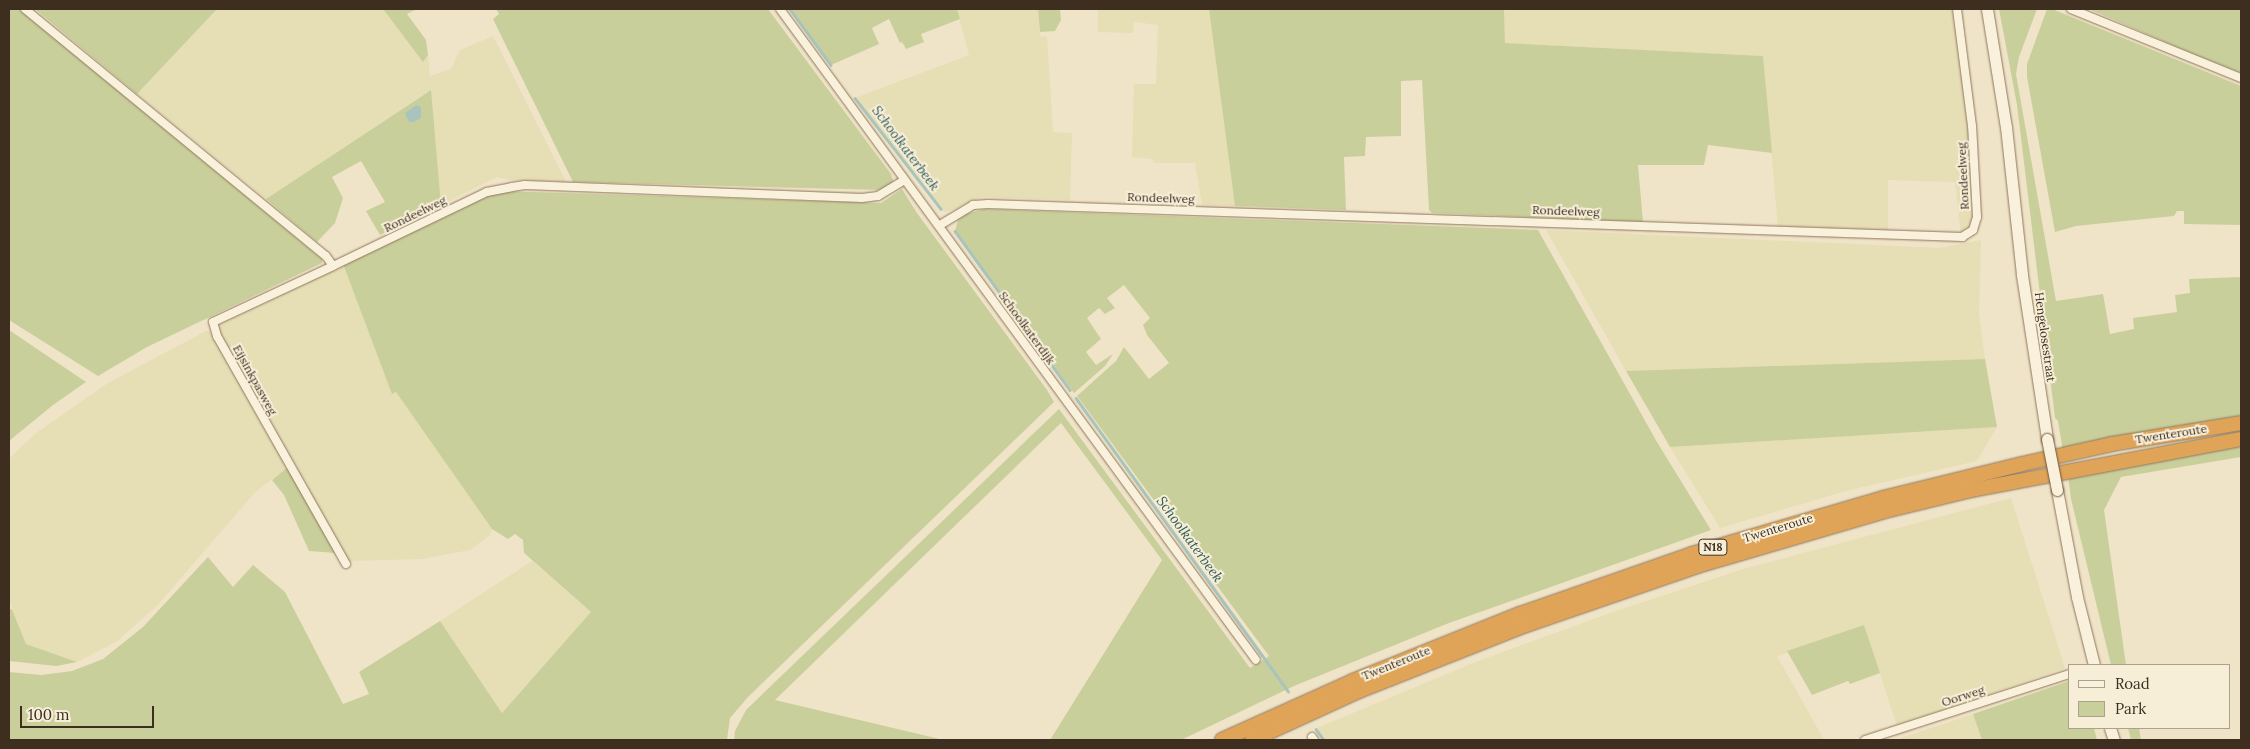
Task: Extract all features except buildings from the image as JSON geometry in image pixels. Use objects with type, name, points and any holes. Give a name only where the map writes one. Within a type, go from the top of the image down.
[{"type":"highway","name":"Twenteroute","points":[[1222,740],[1353,681],[1502,622],[1692,554],[1865,503],[2022,464],[2112,444],[2241,424]]},
{"type":"highway","name":"Twenteroute","points":[[1252,740],[1359,692],[1526,624],[1697,566],[1885,511],[1971,490],[2241,439]]},
{"type":"main road","name":"Hengelosestraat","points":[[1987,9],[2006,127],[2022,275],[2047,439],[2077,597],[2094,664]]},
{"type":"street","points":[[25,9],[326,256],[333,266]]},
{"type":"street","name":"Schoolkaterdijk","points":[[780,9],[940,225],[1256,660]]},
{"type":"street","name":"Rondeelweg","points":[[940,225],[973,205],[988,204],[1962,237],[1973,230],[1977,217],[1972,126],[1958,9]]},
{"type":"street","points":[[2071,9],[2241,78]]},
{"type":"street","name":"Rondeelweg","points":[[333,266],[487,192],[525,185],[862,198],[878,196],[905,180]]},
{"type":"street","name":"Eijsinkpasweg","points":[[333,266],[213,322],[217,336],[346,564]]},
{"type":"street","name":"Oorweg","points":[[1865,740],[2068,674]]},
{"type":"shaded area","points":[[217,9],[383,9],[423,62],[428,55],[430,76],[451,69],[460,50],[493,36],[566,182],[509,180],[497,177],[441,205],[430,90],[266,199],[137,94]]},
{"type":"shaded area","points":[[957,9],[1038,9],[1040,36],[1047,37],[1053,132],[1072,133],[1070,200],[981,197],[953,210],[944,212],[855,98],[969,55]]},
{"type":"shaded area","points":[[1098,9],[1209,9],[1235,206],[1202,205],[1195,163],[1154,163],[1153,159],[1132,157],[1134,84],[1156,84],[1158,25],[1134,22],[1133,33],[1098,32]]},
{"type":"shaded area","points":[[1504,9],[1953,9],[1971,150],[1973,223],[1961,235],[1955,182],[1888,180],[1888,232],[1778,228],[1763,56],[1505,43]]},
{"type":"shaded area","points":[[1546,230],[1940,248],[1981,240],[1979,313],[1985,359],[1626,371]]},
{"type":"shaded area","points":[[343,264],[392,393],[396,392],[492,529],[490,535],[470,550],[422,559],[347,561],[306,483],[219,332],[221,324]]},
{"type":"shaded area","points":[[209,331],[288,467],[255,492],[158,605],[116,642],[77,662],[26,644],[9,600],[9,459],[36,433],[108,383]]},
{"type":"shaded area","points":[[1997,427],[1977,461],[1846,491],[1720,528],[1670,447]]},
{"type":"shaded area","points":[[2011,498],[2065,668],[1897,726],[1864,625],[1777,656],[1824,740],[1326,740],[1317,728],[1478,661],[1610,613],[1743,569]]},
{"type":"shaded area","points":[[532,561],[592,613],[502,713],[440,621]]},
{"type":"shaded area","points":[[1973,714],[1982,740],[1895,740]]},
{"type":"green space","points":[[9,9],[19,9],[322,259],[322,263],[147,347],[98,376],[9,320]]},
{"type":"green space","points":[[35,9],[217,9],[137,94]]},
{"type":"green space","points":[[383,9],[417,9],[407,14],[426,40],[428,55],[423,62]]},
{"type":"green space","points":[[496,9],[768,9],[891,174],[894,183],[883,190],[573,182],[493,19],[499,14]]},
{"type":"green space","points":[[790,9],[957,9],[960,19],[921,34],[924,42],[906,49],[902,42],[900,43],[889,19],[872,28],[879,44],[831,65]]},
{"type":"green space","points":[[1038,9],[1060,9],[1061,20],[1055,31],[1040,32]]},
{"type":"green space","points":[[1209,9],[1504,9],[1505,43],[1763,56],[1772,153],[1708,145],[1704,165],[1638,165],[1643,222],[1432,213],[1429,210],[1422,80],[1401,81],[1401,136],[1366,137],[1365,156],[1344,157],[1346,210],[1235,206]]},
{"type":"green space","points":[[1999,9],[2037,9],[2019,57],[2016,74],[2056,301],[2103,294],[2110,334],[2134,329],[2133,318],[2177,312],[2175,295],[2190,293],[2189,279],[2241,277],[2241,417],[2063,451],[2058,421],[2055,418],[2017,105]]},
{"type":"green space","points":[[2047,9],[2052,9],[2241,86],[2241,225],[2184,224],[2184,211],[2177,211],[2174,216],[2076,226],[2055,232],[2027,77],[2027,64]]},
{"type":"green space","points":[[2089,9],[2241,9],[2241,73],[2193,54]]},
{"type":"green space","points":[[431,90],[441,205],[380,235],[366,211],[385,202],[361,161],[332,177],[343,198],[335,223],[317,242],[266,199]]},
{"type":"green space","points":[[902,189],[917,213],[1054,402],[748,697],[730,718],[727,740],[9,740],[9,672],[41,675],[72,671],[103,659],[143,627],[208,557],[233,587],[253,565],[285,592],[343,704],[369,694],[359,672],[440,621],[502,713],[591,612],[524,553],[523,540],[515,534],[508,539],[492,529],[396,392],[392,394],[343,264],[491,193],[503,191],[881,203]]},
{"type":"green space","points":[[984,209],[1538,230],[1657,442],[1711,530],[1449,623],[1294,686],[1181,740],[1050,740],[1162,560],[1061,423],[775,700],[944,740],[734,740],[735,731],[746,710],[1059,409],[1250,668],[1269,656],[1077,396],[1116,361],[1124,347],[1149,379],[1169,363],[1147,335],[1143,325],[1150,318],[1124,285],[1107,298],[1115,308],[1105,314],[1099,308],[1087,318],[1101,339],[1086,352],[1096,365],[1113,354],[1105,366],[1074,393],[955,231],[958,220],[966,214]]},
{"type":"green space","points":[[9,330],[86,382],[53,405],[9,441]]},
{"type":"green space","points":[[1985,359],[1997,427],[1670,447],[1626,371]]},
{"type":"green space","points":[[2241,443],[2241,457],[2121,477],[2104,510],[2126,664],[2111,664],[2071,499],[2068,476]]},
{"type":"green space","points":[[288,467],[336,553],[309,551],[284,495],[272,480]]},
{"type":"green space","points":[[12,609],[26,644],[77,662],[56,666],[9,661],[9,610]]},
{"type":"green space","points":[[1864,625],[1880,673],[1850,684],[1848,681],[1812,695],[1787,651]]},
{"type":"green space","points":[[2068,681],[2068,729],[2094,729],[2097,740],[1982,740],[1973,714]]},
{"type":"green space","points":[[2128,729],[2139,729],[2141,740],[2131,740]]},
{"type":"water","points":[[416,105],[421,107],[421,118],[409,122],[405,113]]},
{"type":"waterway","name":"Schoolkaterbeek","points":[[790,9],[831,65]]},
{"type":"waterway","name":"Schoolkaterbeek","points":[[855,98],[941,209]]},
{"type":"waterway","name":"Schoolkaterbeek","points":[[955,231],[1070,390]]},
{"type":"waterway","name":"Schoolkaterbeek","points":[[1076,398],[1288,691]]},
{"type":"waterway","name":"Schoolkaterbeek","points":[[1316,729],[1324,740]]}]
